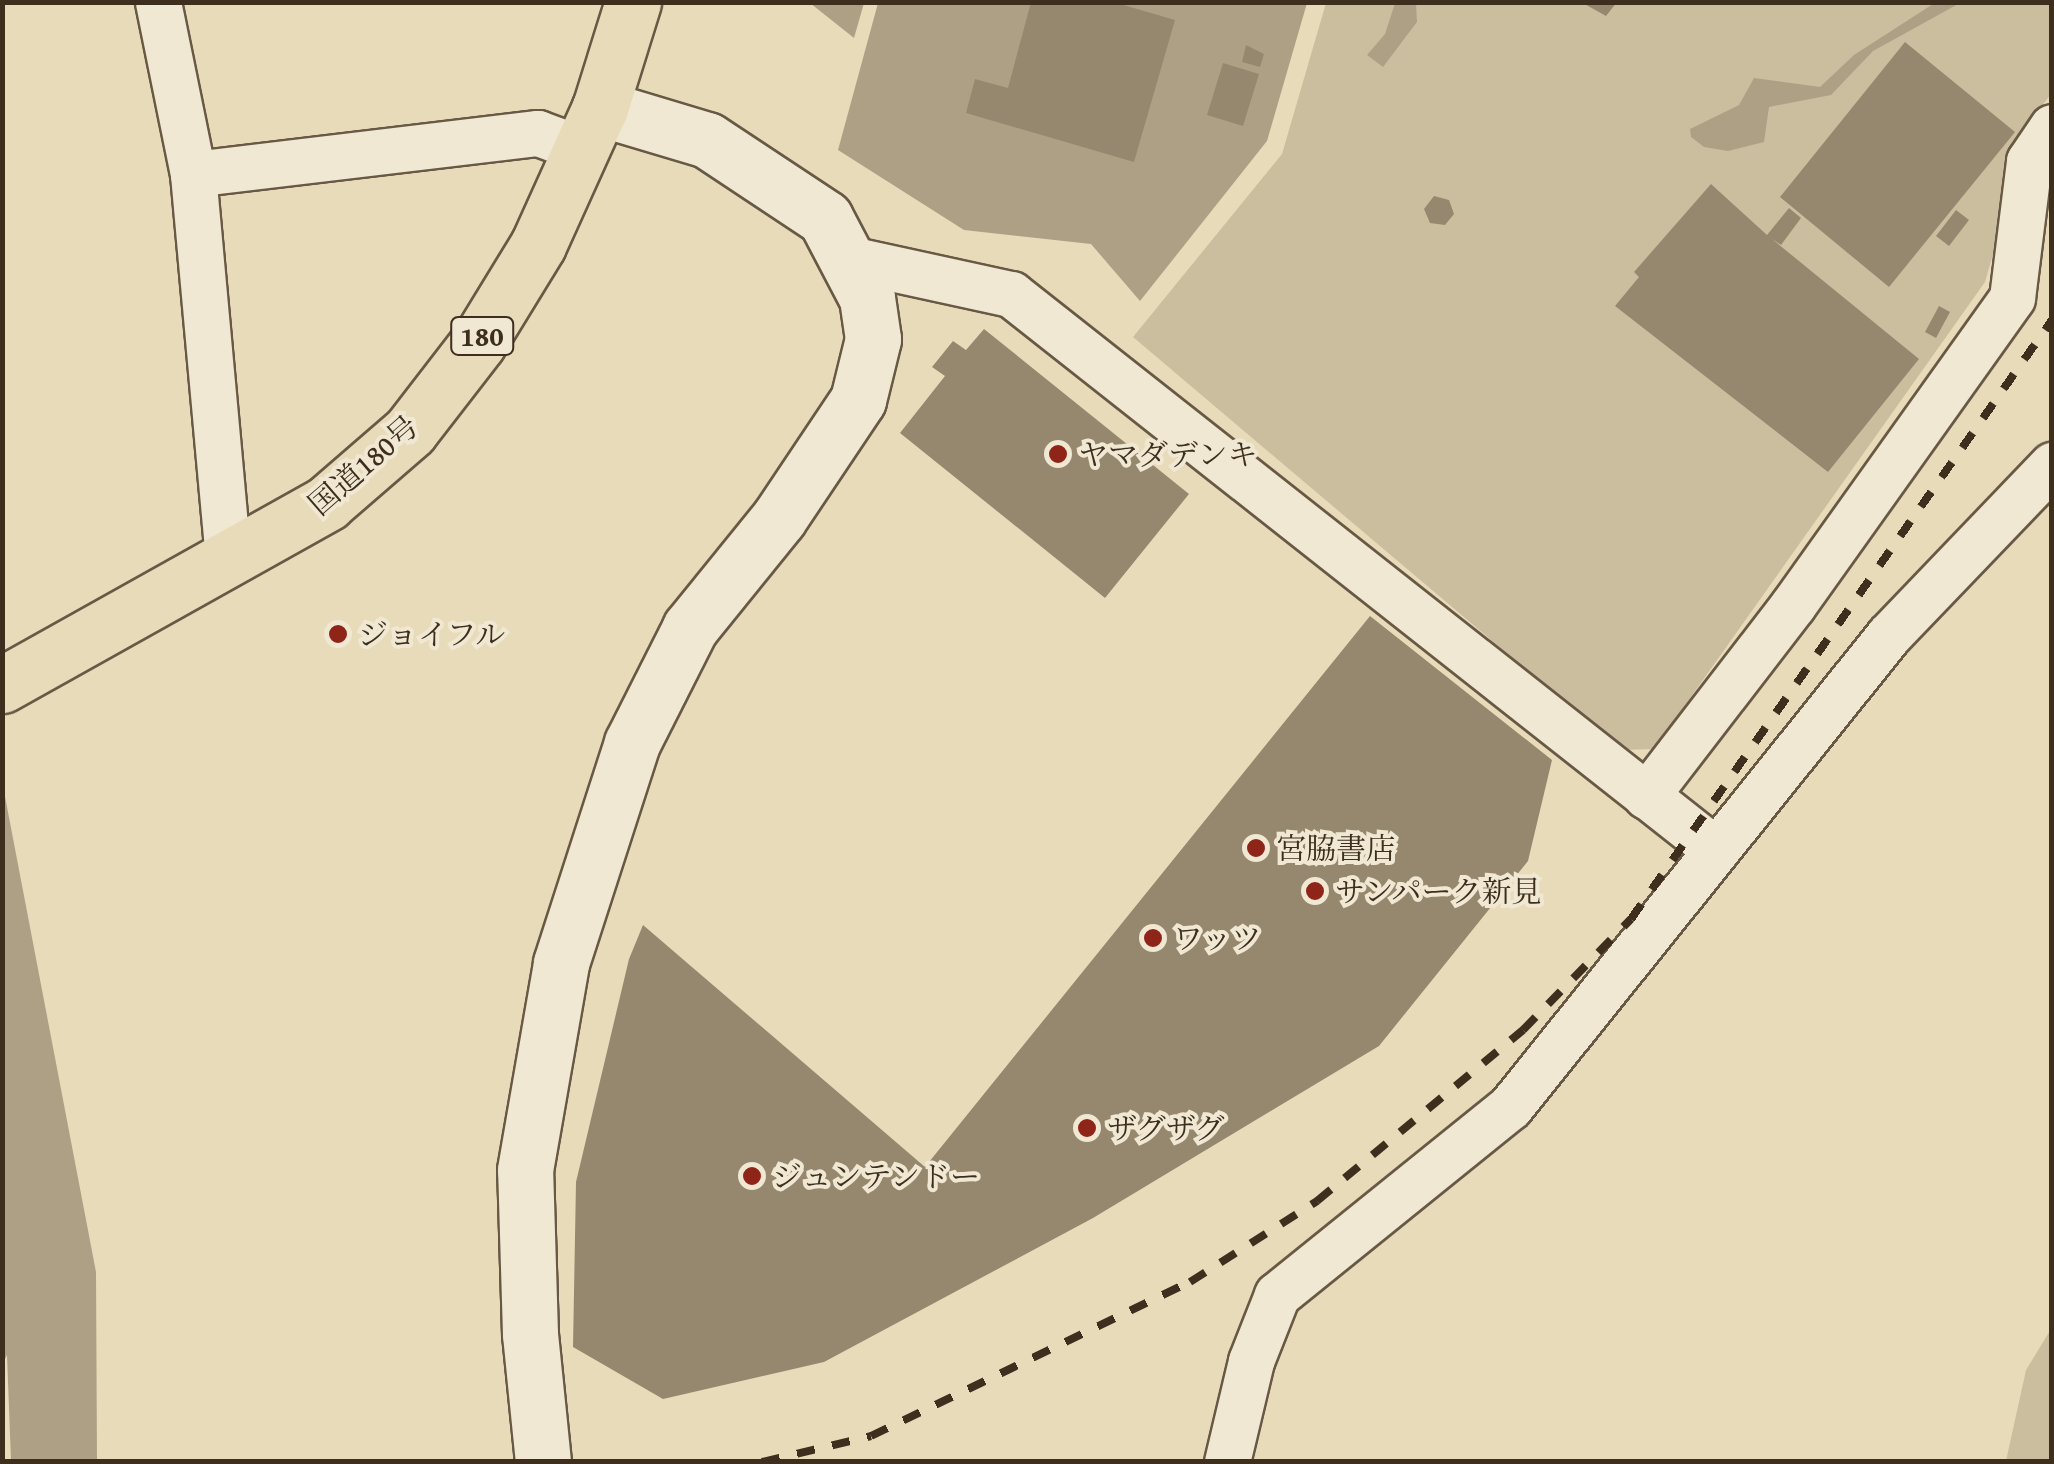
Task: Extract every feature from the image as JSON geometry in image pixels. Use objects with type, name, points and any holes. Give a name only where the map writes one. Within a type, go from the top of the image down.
[{"type":"highway","name":"国道180号","points":[[2,685],[218,568],[327,503],[410,432],[488,327],[538,245],[591,128],[634,2]]},
{"type":"street","points":[[158,2],[192,174],[218,568]]},
{"type":"street","points":[[1646,796],[1793,606],[2012,298],[2028,161],[2052,127]]},
{"type":"street","points":[[192,174],[591,128],[707,140],[825,218],[868,298],[873,339],[858,400],[779,518],[690,628],[632,744],[560,963],[524,1170],[540,1439]]},
{"type":"street","points":[[850,259],[1010,294],[1716,850]]},
{"type":"street","points":[[1227,1462],[1251,1361],[1277,1294],[1510,1107],[1889,635],[2052,465]]},
{"type":"shaded area","points":[[810,3],[864,3],[854,38]]},
{"type":"shaded area","points":[[878,3],[1307,3],[1267,141],[1140,301],[1091,244],[964,230],[838,150]]},
{"type":"shaded area","points":[[1326,3],[2051,3],[2051,94],[2032,119],[1985,282],[1654,749],[1621,750],[1133,337],[1282,154]]},
{"type":"shaded area","points":[[1395,3],[1416,3],[1417,22],[1383,67],[1367,55],[1385,34]]},
{"type":"shaded area","points":[[1960,3],[1873,51],[1831,95],[1769,107],[1764,142],[1728,151],[1704,147],[1691,137],[1690,129],[1739,105],[1754,78],[1820,87],[1854,55],[1933,4]]},
{"type":"shaded area","points":[[3,786],[96,1272],[97,1461],[11,1461],[7,1355],[2,1365]]},
{"type":"shaded area","points":[[2051,1329],[2051,1461],[2006,1461],[2026,1370]]},
{"type":"building","points":[[1031,2],[1113,2],[1175,20],[1134,162],[966,113],[975,79],[1008,88]]},
{"type":"building","points":[[1581,2],[1617,2],[1606,16]]},
{"type":"building","points":[[1905,42],[2015,132],[1889,287],[1780,197]]},
{"type":"building","points":[[1246,45],[1264,54],[1260,67],[1242,62]]},
{"type":"building","points":[[1223,63],[1259,74],[1243,126],[1207,115]]},
{"type":"building","points":[[1711,184],[1767,235],[1789,208],[1801,218],[1781,245],[1772,239],[1919,359],[1828,472],[1615,306],[1639,277],[1634,272]]},
{"type":"building","points":[[1434,196],[1449,200],[1454,214],[1445,225],[1430,223],[1424,209]]},
{"type":"building","points":[[1956,210],[1969,220],[1949,246],[1936,236]]},
{"type":"building","points":[[1939,306],[1950,312],[1936,338],[1925,332]]},
{"type":"building","points":[[984,329],[1189,494],[1105,598],[900,433],[945,376],[932,367],[953,341],[966,350]]},
{"type":"building","points":[[1370,616],[1552,760],[1528,861],[1379,1046],[1093,1218],[824,1362],[663,1399],[573,1347],[576,1182],[629,959],[643,925],[925,1167]]},
{"type":"railway","points":[[762,1462],[871,1436],[1190,1282],[1317,1201],[1523,1030],[1631,919],[2052,320]]},
{"type":"place","name":"ヤマダデンキ","points":[[1058,454]]},
{"type":"place","name":"ジョイフル","points":[[338,634]]},
{"type":"place","name":"宮脇書店","points":[[1256,848]]},
{"type":"place","name":"サンパーク新見","points":[[1315,891]]},
{"type":"place","name":"ワッツ","points":[[1153,938]]},
{"type":"place","name":"ザグザグ","points":[[1087,1128]]},
{"type":"place","name":"ジュンテンドー","points":[[752,1176]]}]
